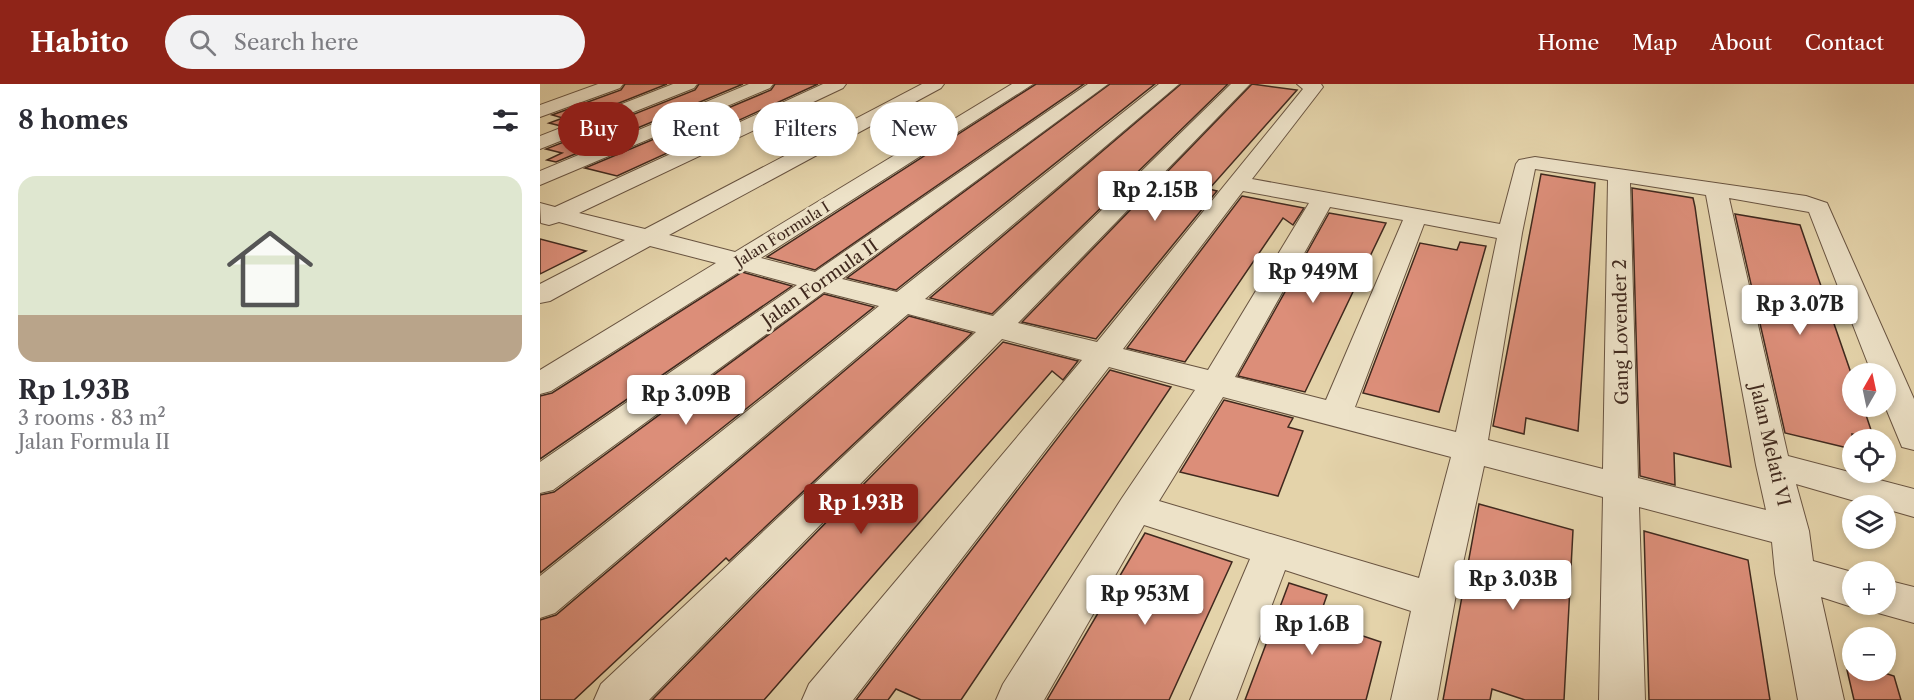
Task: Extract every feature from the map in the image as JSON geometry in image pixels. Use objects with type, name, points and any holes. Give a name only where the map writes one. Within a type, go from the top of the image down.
[{"type":"street","points":[[540,111],[614,84]]},
{"type":"street","points":[[540,142],[688,84]]},
{"type":"street","points":[[540,179],[764,84]]},
{"type":"street","points":[[546,216],[837,84]]},
{"type":"street","points":[[540,295],[935,84]]},
{"type":"street","name":"Jalan Formula I","points":[[540,384],[1024,84]]},
{"type":"street","name":"Jalan Formula II","points":[[540,480],[1099,84]]},
{"type":"street","points":[[540,600],[1170,84]]},
{"type":"street","points":[[617,700],[997,328],[1241,84]]},
{"type":"street","points":[[825,700],[1314,87],[1306,84]]},
{"type":"street","points":[[1414,700],[1434,600],[1470,449],[1510,233],[1526,164],[1535,163],[1806,203],[1819,208],[1914,438]]},
{"type":"street","name":"Gang Lovender 2","points":[[1619,176],[1622,700]]},
{"type":"street","points":[[1236,183],[1510,233]]},
{"type":"street","name":"Jalan Melati VI","points":[[1716,191],[1773,465],[1790,531],[1795,573],[1821,700]]},
{"type":"street","points":[[1019,700],[1135,508],[1215,384],[1323,199]]},
{"type":"street","points":[[546,216],[739,261],[1790,531]]},
{"type":"street","points":[[1336,414],[1416,216]]},
{"type":"street","points":[[1773,465],[1914,503]]},
{"type":"street","points":[[1135,508],[1434,600]]},
{"type":"street","points":[[1214,700],[1273,550]]},
{"type":"street","points":[[1795,573],[1842,586]]},
{"type":"street","points":[[1896,600],[1914,605]]},
{"type":"building","points":[[625,84],[667,84],[622,102],[588,102],[621,90]]},
{"type":"building","points":[[699,84],[743,84],[700,102],[665,102],[695,90]]},
{"type":"building","points":[[775,84],[818,84],[779,102],[753,102],[753,114],[741,119],[741,103],[771,90]]},
{"type":"building","points":[[1036,84],[1084,84],[815,270],[767,257],[924,156],[958,156],[958,134]]},
{"type":"building","points":[[1110,84],[1155,84],[896,290],[847,278]]},
{"type":"building","points":[[1181,84],[1228,84],[992,314],[930,298]]},
{"type":"building","points":[[1252,84],[1297,90],[1209,189],[1217,191],[1096,339],[1022,322]]},
{"type":"building","points":[[651,107],[651,122],[639,127],[639,112]]},
{"type":"building","points":[[558,120],[558,125],[549,123]]},
{"type":"building","points":[[651,140],[651,156],[661,156],[617,176],[585,168],[614,156],[639,156],[639,145]]},
{"type":"building","points":[[558,144],[558,152],[546,149]]},
{"type":"building","points":[[558,155],[570,156],[556,162],[547,160]]},
{"type":"building","points":[[1541,174],[1595,183],[1578,431],[1526,418],[1524,434],[1493,426]]},
{"type":"building","points":[[1632,188],[1693,198],[1695,207],[1731,467],[1674,453],[1675,485],[1640,476]]},
{"type":"building","points":[[1242,196],[1304,208],[1293,225],[1283,218],[1185,362],[1127,348]]},
{"type":"building","points":[[1329,213],[1386,223],[1305,392],[1238,376]]},
{"type":"building","points":[[1735,214],[1800,225],[1848,363],[1842,363],[1842,417],[1867,417],[1871,429],[1842,429],[1842,447],[1785,433]]},
{"type":"building","points":[[540,239],[586,251],[540,274]]},
{"type":"building","points":[[1460,242],[1486,246],[1439,412],[1363,393],[1420,243],[1457,250]]},
{"type":"building","points":[[742,272],[792,286],[540,459],[540,396],[552,393]]},
{"type":"building","points":[[824,294],[874,307],[540,573],[540,495],[554,492]]},
{"type":"building","points":[[909,316],[972,333],[729,561],[726,558],[574,700],[540,700],[540,620],[556,615]]},
{"type":"building","points":[[1003,342],[1078,361],[1063,380],[1052,371],[764,700],[652,700]]},
{"type":"building","points":[[1110,370],[1171,387],[961,700],[921,700],[896,689],[888,700],[856,700]]},
{"type":"building","points":[[1224,400],[1293,418],[1288,427],[1303,431],[1278,496],[1180,472]]},
{"type":"building","points":[[1479,504],[1573,530],[1564,700],[1525,700],[1492,689],[1490,700],[1443,700]]},
{"type":"building","points":[[1644,531],[1748,560],[1770,700],[1649,700]]},
{"type":"building","points":[[1145,533],[1232,562],[1169,700],[1047,700]]},
{"type":"building","points":[[1289,583],[1327,595],[1318,621],[1381,642],[1366,700],[1245,700]]},
{"type":"building","points":[[1850,681],[1895,681],[1901,700],[1854,700]]}]
